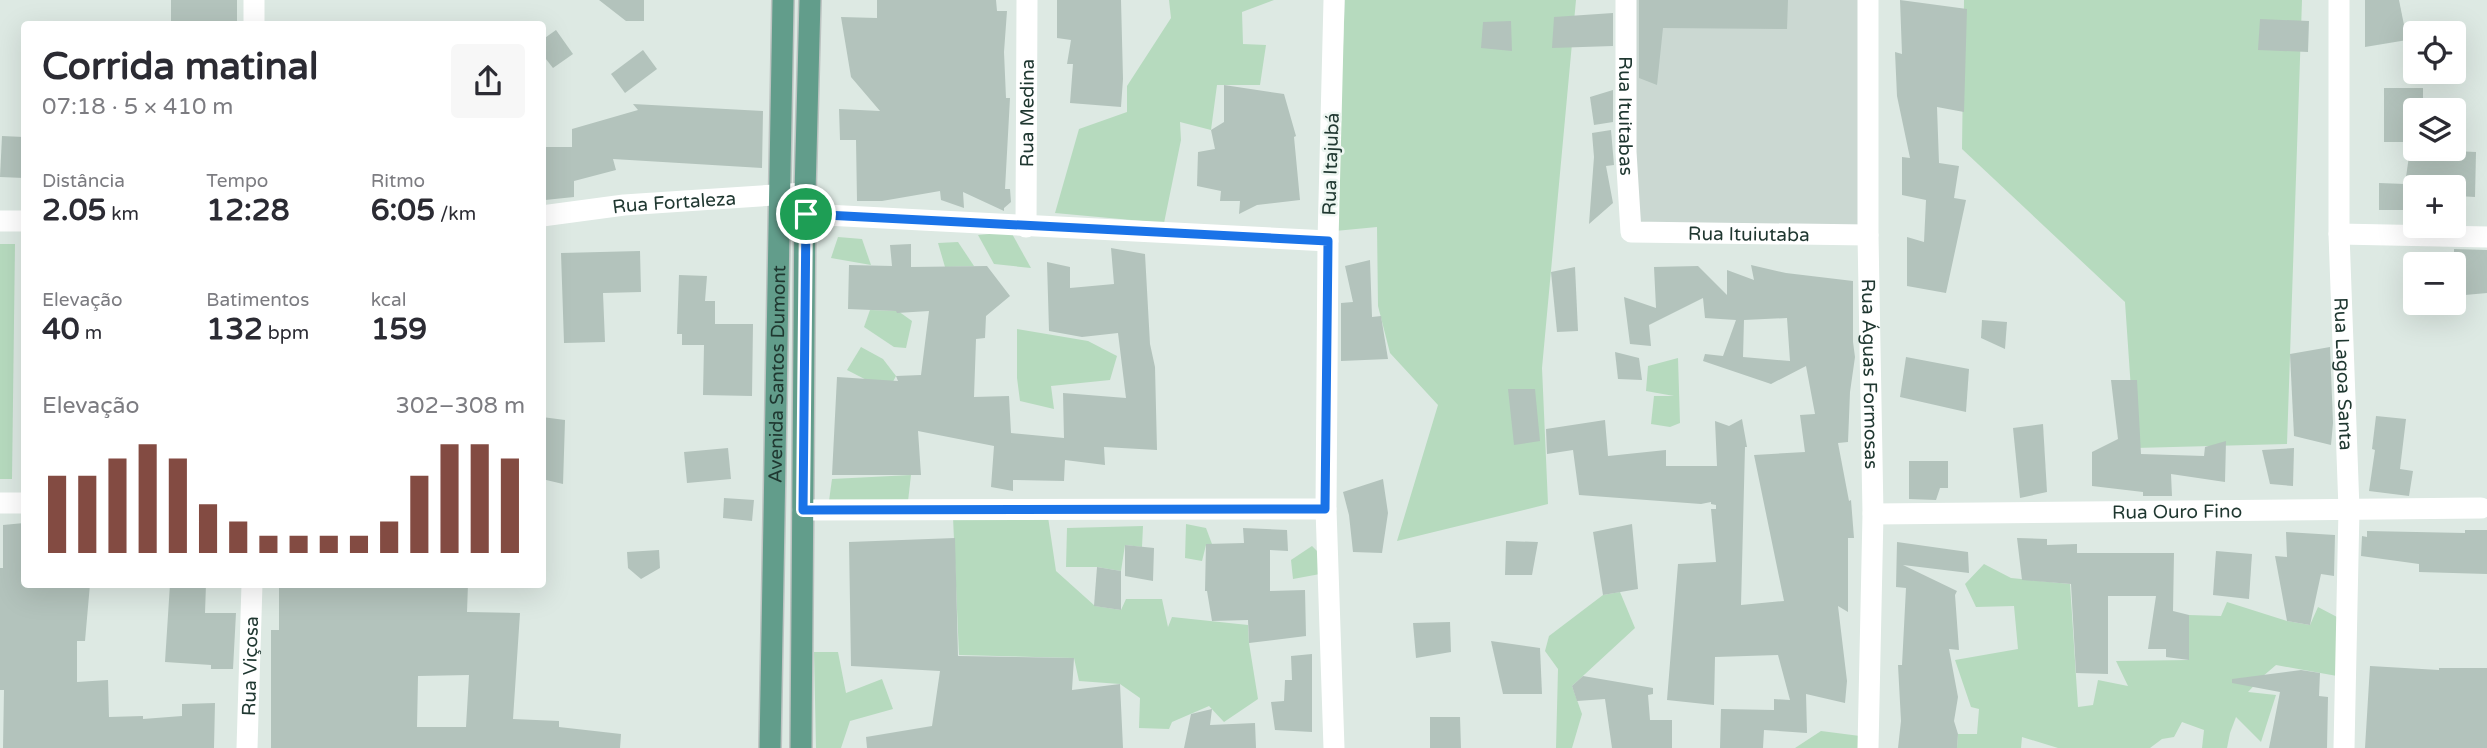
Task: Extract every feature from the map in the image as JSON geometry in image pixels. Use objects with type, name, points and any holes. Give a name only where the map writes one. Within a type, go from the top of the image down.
[{"type":"main road","name":"Avenida Santos Dumont","points":[[770,748],[783,0]]},
{"type":"main road","name":"Avenida Santos Dumont","points":[[801,748],[810,0]]},
{"type":"street","points":[[254,0],[254,21]]},
{"type":"street","name":"Rua Medina","points":[[1026,226],[1027,0]]},
{"type":"street","name":"Rua Itajubá","points":[[1334,0],[1325,509],[1334,748]]},
{"type":"street","name":"Rua Ituitabas","points":[[1626,0],[1626,161],[1631,232]]},
{"type":"street","name":"Rua Águas Formosas","points":[[1868,0],[1868,235],[1873,514],[1868,748]]},
{"type":"street","name":"Rua Lagoa Santa","points":[[2339,0],[2339,234],[2349,509],[2344,748]]},
{"type":"street","name":"Rua Fortaleza","points":[[546,215],[624,205],[778,194],[806,204],[1026,226],[1328,241]]},
{"type":"street","points":[[0,221],[21,221]]},
{"type":"street","name":"Rua Ituiutaba","points":[[1631,232],[1868,235]]},
{"type":"street","points":[[2339,234],[2487,237]]},
{"type":"street","points":[[0,503],[21,503]]},
{"type":"street","name":"Rua Ouro Fino","points":[[1873,514],[2481,508]]},
{"type":"street","points":[[803,510],[1325,509]]},
{"type":"street","name":"Rua Viçosa","points":[[247,748],[252,588]]},
{"type":"shaded area","points":[[1632,0],[1868,0],[1868,235],[1631,232]]},
{"type":"green space","points":[[1169,0],[1274,0],[1242,12],[1243,44],[1266,45],[1260,85],[1217,85],[1211,130],[1180,122],[1181,140],[1164,223],[1055,213],[1079,129],[1127,112],[1127,86],[1171,18]]},
{"type":"green space","points":[[1345,0],[1576,0],[1542,368],[1548,504],[1397,541],[1438,405],[1390,353],[1378,306],[1377,227],[1335,231]]},
{"type":"green space","points":[[1964,0],[2302,0],[2287,444],[2135,448],[2125,302],[1962,149]]},
{"type":"green space","points":[[1011,232],[1031,268],[994,264],[978,235]]},
{"type":"green space","points":[[838,237],[862,239],[871,265],[831,258]]},
{"type":"green space","points":[[958,242],[974,266],[945,267],[938,243]]},
{"type":"green space","points":[[0,244],[15,244],[12,479],[0,479]]},
{"type":"green space","points":[[870,310],[898,311],[912,321],[906,348],[894,347],[864,327]]},
{"type":"green space","points":[[1017,329],[1088,341],[1117,356],[1110,380],[1051,386],[1054,409],[1020,401]]},
{"type":"green space","points":[[861,347],[883,359],[896,376],[888,391],[847,370]]},
{"type":"green space","points":[[1678,358],[1680,423],[1670,427],[1651,424],[1654,396],[1674,396],[1646,391],[1648,366]]},
{"type":"green space","points":[[911,475],[907,510],[829,501],[832,479]]},
{"type":"green space","points":[[953,517],[1048,517],[1056,571],[1095,606],[1121,610],[1126,599],[1162,599],[1168,627],[1172,617],[1248,625],[1258,699],[1224,722],[1209,706],[1172,722],[1169,729],[1139,728],[1140,698],[1120,684],[1079,681],[1074,658],[959,655]]},
{"type":"green space","points":[[1186,524],[1206,528],[1212,544],[1206,545],[1202,561],[1185,558]]},
{"type":"green space","points":[[1143,526],[1142,547],[1125,545],[1121,571],[1097,567],[1066,567],[1067,528]]},
{"type":"green space","points":[[1312,546],[1319,553],[1320,574],[1293,579],[1291,560]]},
{"type":"green space","points":[[1984,564],[2011,578],[2070,584],[2078,707],[2093,705],[2098,680],[2128,686],[2116,661],[2189,660],[2189,615],[2221,616],[2227,602],[2287,621],[2310,625],[2318,607],[2337,617],[2337,676],[2276,665],[2262,677],[2248,692],[2276,695],[2261,742],[2236,717],[2227,748],[2202,748],[2204,730],[2182,722],[2174,737],[2162,739],[2150,748],[2058,748],[2022,737],[2021,748],[1957,748],[1958,734],[1977,734],[1979,709],[1971,707],[1955,660],[2018,649],[2014,606],[1976,607],[1965,584]]},
{"type":"green space","points":[[1620,592],[1635,628],[1572,686],[1582,714],[1572,748],[1556,748],[1558,669],[1545,651],[1549,636],[1603,595]]},
{"type":"green space","points":[[814,652],[838,652],[846,693],[882,679],[893,709],[850,721],[841,748],[816,748]]},
{"type":"green space","points":[[1821,731],[1860,736],[1860,748],[1795,748]]},
{"type":"building","points":[[171,0],[237,0],[237,21],[171,21]]},
{"type":"building","points":[[599,0],[644,0],[644,21],[626,21]]},
{"type":"building","points":[[877,0],[996,0],[997,11],[1007,11],[1004,52],[1006,98],[1010,98],[1005,189],[1010,189],[1011,202],[1004,211],[963,192],[964,208],[941,200],[940,191],[882,201],[857,201],[856,140],[840,140],[839,109],[880,111],[851,77],[841,17],[877,18]]},
{"type":"building","points":[[1057,0],[1121,0],[1121,107],[1070,103],[1073,64],[1067,64],[1071,40],[1057,38]]},
{"type":"building","points":[[1639,0],[1788,0],[1787,29],[1663,28],[1657,85],[1639,78]]},
{"type":"building","points":[[1900,0],[1967,9],[1964,112],[1937,107],[1939,163],[1959,166],[1954,198],[1966,200],[1946,293],[1907,286],[1907,237],[1924,242],[1926,200],[1902,195],[1902,157],[1910,158],[1897,96],[1895,52],[1902,54]]},
{"type":"building","points":[[2365,0],[2399,0],[2403,21],[2403,41],[2365,47]]},
{"type":"building","points":[[1613,13],[1613,46],[1552,48],[1554,17]]},
{"type":"building","points":[[2260,19],[2309,21],[2308,52],[2258,50]]},
{"type":"building","points":[[1511,21],[1512,51],[1481,48],[1483,22]]},
{"type":"building","points":[[556,30],[573,54],[553,68],[546,59],[546,37]]},
{"type":"building","points":[[643,50],[657,69],[625,93],[611,74]]},
{"type":"building","points":[[1224,85],[1284,94],[1296,136],[1300,200],[1257,205],[1239,214],[1240,201],[1220,201],[1221,191],[1197,186],[1198,152],[1215,149],[1211,130],[1224,122]]},
{"type":"building","points":[[2384,88],[2423,88],[2423,98],[2403,98],[2403,142],[2384,142]]},
{"type":"building","points":[[1613,90],[1613,122],[1594,125],[1590,97]]},
{"type":"building","points":[[633,104],[763,111],[762,168],[613,159],[616,170],[574,181],[574,197],[546,200],[546,147],[572,147],[572,129],[638,110]]},
{"type":"building","points":[[1611,130],[1614,165],[1606,166],[1613,203],[1589,224],[1594,157],[1592,133]]},
{"type":"building","points":[[2,136],[21,137],[21,178],[0,177]]},
{"type":"building","points":[[2466,152],[2476,152],[2475,197],[2466,196],[2466,175],[2406,175],[2408,161],[2466,161]]},
{"type":"building","points":[[2379,183],[2403,184],[2403,210],[2379,210]]},
{"type":"building","points":[[911,244],[911,267],[987,266],[1010,296],[986,316],[985,338],[976,339],[974,397],[1009,396],[1011,433],[1064,438],[1063,393],[1126,398],[1118,333],[1082,337],[1049,331],[1047,262],[1070,267],[1070,288],[1114,284],[1111,248],[1145,254],[1150,344],[1155,367],[1157,450],[1104,447],[1105,465],[1065,460],[1064,481],[1013,480],[1013,491],[991,487],[994,446],[918,431],[921,475],[832,475],[837,377],[898,381],[896,376],[921,375],[929,311],[897,313],[848,309],[849,265],[892,266],[890,245]]},
{"type":"building","points":[[2454,249],[2487,250],[2487,293],[2466,295],[2466,252],[2454,252]]},
{"type":"building","points":[[640,251],[641,292],[603,293],[605,342],[564,343],[561,253]]},
{"type":"building","points":[[1370,260],[1372,317],[1381,316],[1388,359],[1341,361],[1341,303],[1353,302],[1345,266]]},
{"type":"building","points":[[1751,265],[1786,273],[1853,281],[1855,357],[1850,392],[1848,442],[1838,443],[1849,501],[1851,500],[1854,538],[1848,538],[1848,612],[1838,606],[1847,681],[1845,703],[1806,694],[1807,733],[1764,730],[1763,748],[1720,748],[1721,709],[1774,710],[1774,699],[1790,700],[1778,655],[1715,657],[1714,705],[1667,700],[1678,564],[1716,562],[1711,509],[1716,509],[1716,505],[1711,502],[1701,504],[1579,495],[1573,450],[1547,454],[1546,429],[1605,420],[1608,456],[1666,450],[1666,466],[1717,466],[1715,421],[1729,426],[1742,419],[1747,447],[1741,605],[1784,601],[1754,455],[1805,452],[1800,415],[1815,414],[1806,366],[1771,384],[1703,361],[1705,354],[1723,356],[1736,320],[1705,318],[1703,298],[1649,325],[1651,346],[1630,344],[1624,297],[1656,308],[1654,267],[1698,266],[1727,295],[1727,270],[1754,280]],"holes":[[[1787,318],[1790,361],[1743,357],[1744,320]]]},
{"type":"building","points":[[1575,267],[1578,331],[1557,332],[1551,272]]},
{"type":"building","points":[[679,275],[707,276],[705,301],[715,301],[715,324],[753,324],[752,396],[703,395],[704,345],[682,345],[682,334],[677,334]]},
{"type":"building","points":[[1982,320],[2007,322],[2005,349],[1981,338]]},
{"type":"building","points":[[2330,347],[2333,423],[2331,445],[2294,436],[2290,354]]},
{"type":"building","points":[[1615,352],[1639,358],[1642,380],[1618,379]]},
{"type":"building","points":[[1906,357],[1969,369],[1966,412],[1900,397]]},
{"type":"building","points":[[2111,380],[2137,380],[2141,454],[2204,456],[2205,447],[2226,441],[2225,482],[2171,474],[2172,496],[2143,496],[2143,492],[2092,486],[2092,452],[2118,439]]},
{"type":"building","points":[[1508,389],[1535,389],[1540,441],[1514,445]]},
{"type":"building","points":[[2376,416],[2406,419],[2400,469],[2413,471],[2409,496],[2369,491],[2375,450],[2372,449]]},
{"type":"building","points":[[546,418],[565,420],[563,484],[546,480]]},
{"type":"building","points":[[2043,424],[2047,492],[2020,498],[2013,428]]},
{"type":"building","points":[[728,448],[731,479],[687,483],[684,452]]},
{"type":"building","points":[[2294,448],[2293,486],[2270,484],[2262,450]]},
{"type":"building","points":[[1909,461],[1948,461],[1948,488],[1940,488],[1936,500],[1909,499]]},
{"type":"building","points":[[1383,479],[1388,513],[1382,553],[1353,552],[1349,515],[1343,492]]},
{"type":"building","points":[[724,498],[754,500],[752,521],[723,518]]},
{"type":"building","points":[[21,523],[21,588],[90,588],[85,641],[77,641],[77,682],[108,680],[109,717],[143,716],[143,719],[182,716],[182,704],[215,703],[214,748],[3,748],[0,568],[3,568],[3,525]]},
{"type":"building","points":[[1632,524],[1638,589],[1603,595],[1593,532]]},
{"type":"building","points":[[1243,528],[1287,530],[1288,551],[1270,550],[1270,591],[1305,590],[1306,636],[1249,643],[1248,620],[1212,621],[1205,591],[1206,544],[1244,543]]},
{"type":"building","points":[[2465,530],[2487,530],[2487,574],[2419,572],[2419,564],[2361,556],[2362,536],[2367,537],[2367,531],[2465,533]]},
{"type":"building","points":[[2286,532],[2335,535],[2334,576],[2321,574],[2310,625],[2287,621],[2275,556],[2287,557]]},
{"type":"building","points":[[955,538],[958,656],[1074,658],[1072,690],[1120,684],[1123,748],[867,748],[866,737],[932,726],[940,671],[851,666],[849,542]]},
{"type":"building","points":[[2017,538],[2047,539],[2047,545],[2077,544],[2077,553],[2174,553],[2173,611],[2189,615],[2189,660],[2166,657],[2166,649],[2148,649],[2156,596],[2108,596],[2108,674],[2076,673],[2071,584],[2022,580]]},
{"type":"building","points":[[1506,541],[1538,542],[1532,575],[1505,575]]},
{"type":"building","points":[[1897,542],[1968,552],[1969,573],[1903,565],[1957,591],[1955,595],[1959,650],[1949,649],[1958,697],[1954,721],[1958,734],[1957,748],[1898,748],[1901,721],[1898,665],[1902,665],[1906,588],[1896,587]]},
{"type":"building","points":[[1125,545],[1154,548],[1153,581],[1125,576]]},
{"type":"building","points":[[659,550],[660,568],[641,579],[628,568],[627,552]]},
{"type":"building","points":[[2216,551],[2252,554],[2249,599],[2213,595]]},
{"type":"building","points":[[1097,567],[1121,571],[1121,610],[1094,606]]},
{"type":"building","points":[[170,588],[206,588],[205,613],[236,613],[233,669],[211,669],[211,665],[165,662]]},
{"type":"building","points":[[279,588],[468,588],[467,612],[520,613],[513,719],[559,721],[559,727],[621,734],[620,748],[271,748],[271,630],[279,630]],"holes":[[[469,675],[466,727],[417,727],[418,676]]]},
{"type":"building","points":[[1450,622],[1451,652],[1416,658],[1413,623]]},
{"type":"building","points":[[1491,641],[1540,648],[1542,694],[1503,694]]},
{"type":"building","points":[[1312,654],[1312,732],[1275,730],[1271,702],[1284,701],[1285,680],[1292,680],[1291,656]]},
{"type":"building","points":[[2370,666],[2439,670],[2487,668],[2487,748],[2365,748]]},
{"type":"building","points":[[2301,670],[2320,673],[2319,696],[2328,697],[2327,748],[2269,748],[2280,692],[2232,683],[2232,679]]},
{"type":"building","points":[[1583,676],[1653,688],[1653,694],[1648,695],[1650,720],[1672,720],[1672,748],[1612,748],[1605,699],[1577,701],[1572,686]]},
{"type":"building","points":[[1212,709],[1210,725],[1255,723],[1256,748],[1184,748],[1191,714]]},
{"type":"building","points":[[1430,717],[1460,717],[1461,748],[1430,748]]},
{"type":"route","points":[[806,214],[1328,241],[1325,509],[803,510],[806,214]]}]
